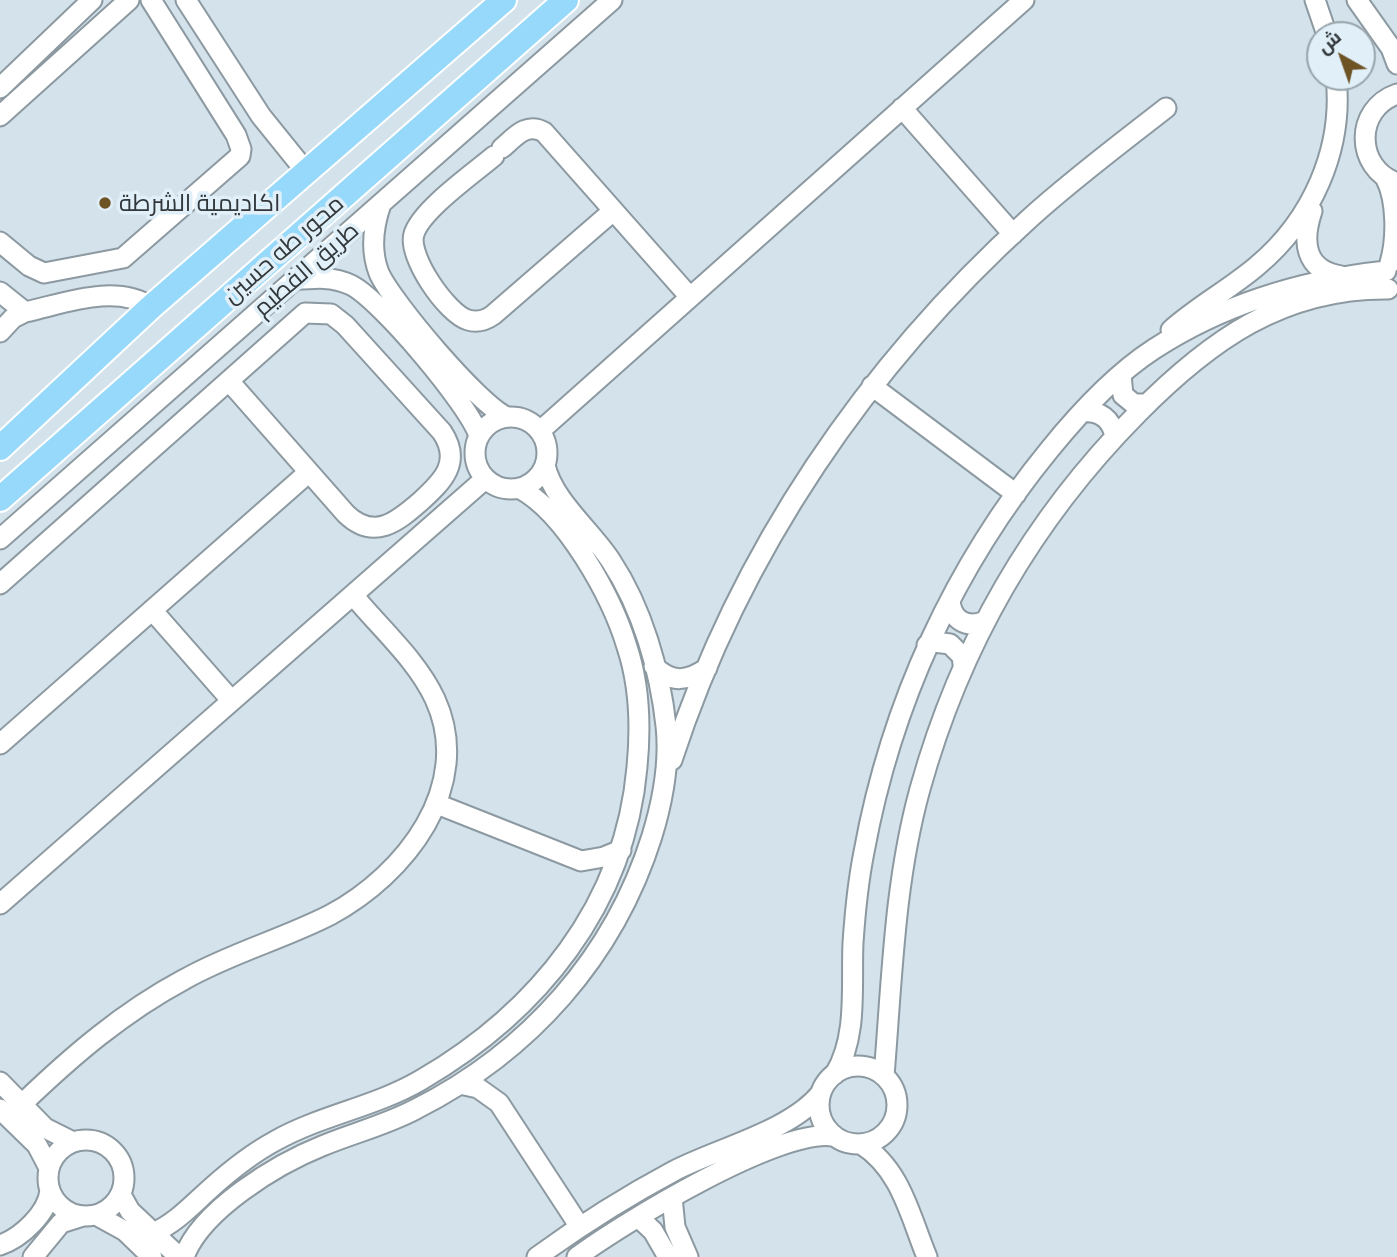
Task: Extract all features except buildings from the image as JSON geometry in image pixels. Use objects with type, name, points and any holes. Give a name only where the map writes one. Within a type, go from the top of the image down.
[{"type":"main road","name":"محور طه حسين","points":[[0,448],[150,307],[504,0]]},
{"type":"main road","name":"محور طه حسين","points":[[0,499],[566,0]]},
{"type":"main road","points":[[307,173],[334,204]]},
{"type":"street","points":[[0,88],[92,0]]},
{"type":"street","points":[[0,116],[129,0]]},
{"type":"street","points":[[0,242],[29,266],[44,273],[123,258],[236,161],[241,149],[236,135],[151,0]]},
{"type":"street","points":[[186,0],[261,116],[307,173]]},
{"type":"street","name":"طريق الفطيم","points":[[0,539],[612,0]]},
{"type":"street","points":[[540,430],[1024,0]]},
{"type":"street","points":[[1315,0],[1322,21]]},
{"type":"street","points":[[1357,0],[1391,48],[1397,64]]},
{"type":"street","points":[[1336,91],[1335,132],[1307,225],[1305,245],[1314,263],[1322,270],[1342,276]]},
{"type":"street","points":[[1392,275],[1395,205],[1392,181],[1369,161],[1364,137],[1371,113],[1397,94]]},
{"type":"street","points":[[902,108],[1013,234]]},
{"type":"street","points":[[121,1195],[130,1211],[182,1257],[193,1239],[216,1214],[273,1172],[321,1146],[415,1110],[460,1084],[495,1059],[560,1001],[604,943],[635,882],[659,811],[666,778],[723,629],[772,534],[819,460],[872,386],[946,301],[1013,234],[1068,185],[1166,108]]},
{"type":"street","points":[[236,135],[261,116]]},
{"type":"street","points":[[613,211],[494,315],[478,321],[461,317],[414,257],[414,233],[427,214],[525,129],[540,130],[613,211],[689,296]]},
{"type":"street","points":[[537,1257],[580,1227],[675,1170],[793,1118],[821,1093],[835,1074],[845,1053],[850,1029],[857,899],[870,816],[892,736],[927,645],[950,601],[1016,494],[1082,412],[1121,375],[1154,349],[1179,323],[1272,252],[1318,190]]},
{"type":"street","points":[[382,203],[373,232],[373,246],[386,286],[478,396],[508,417]]},
{"type":"street","points":[[1154,349],[1204,322],[1274,291],[1342,276],[1392,275]]},
{"type":"street","points":[[577,1257],[672,1197],[788,1143],[816,1135],[833,1136],[851,1144],[861,1144],[884,1134],[897,1111],[896,1098],[884,1076],[894,932],[904,856],[929,757],[963,664],[983,622],[1031,539],[1073,484],[1147,404],[1229,335],[1267,313],[1392,275]]},
{"type":"street","points":[[293,280],[317,278],[340,281],[370,297],[464,407],[479,436]]},
{"type":"street","points":[[0,292],[25,312]]},
{"type":"street","points":[[0,332],[8,322],[25,312],[117,295],[130,297],[150,307]]},
{"type":"street","points":[[0,584],[295,320],[314,311],[331,314],[442,432],[450,449],[450,468],[440,484],[398,521],[376,529],[355,522],[229,381]]},
{"type":"street","points":[[1121,375],[1123,395],[1134,404],[1147,404]]},
{"type":"street","points":[[872,386],[1016,494]]},
{"type":"street","points":[[1082,412],[1095,412],[1107,419],[1115,437]]},
{"type":"street","points":[[545,466],[535,480],[519,488],[501,488],[485,479],[475,454],[479,436],[491,423],[508,417],[526,419],[540,430],[546,444],[545,466],[551,482],[599,543],[622,579],[654,666],[666,725],[666,778]]},
{"type":"street","points":[[0,744],[309,471]]},
{"type":"street","points":[[0,904],[485,479]]},
{"type":"street","points":[[153,1233],[169,1226],[237,1166],[274,1142],[312,1124],[393,1094],[469,1049],[541,986],[570,951],[603,896],[621,850],[632,810],[640,739],[638,696],[629,653],[615,613],[579,550],[540,503],[519,488]]},
{"type":"street","points":[[22,1104],[90,1042],[161,992],[212,965],[306,926],[349,904],[400,859],[423,830],[437,804],[445,776],[447,747],[436,701],[419,673],[353,595]]},
{"type":"street","points":[[950,601],[951,609],[961,621],[968,624],[983,622]]},
{"type":"street","points":[[152,610],[232,700]]},
{"type":"street","points":[[927,645],[934,642],[950,644],[961,656],[963,664]]},
{"type":"street","points":[[654,666],[670,678],[680,680],[691,678],[708,667]]},
{"type":"street","points":[[636,776],[646,787],[653,787],[666,778]]},
{"type":"street","points":[[632,810],[647,803],[659,811]]},
{"type":"street","points":[[437,804],[581,861],[604,858],[621,850]]},
{"type":"street","points":[[581,861],[603,896]]},
{"type":"street","points":[[495,1059],[494,1087],[499,1103]]},
{"type":"street","points":[[835,1074],[860,1066],[884,1076]]},
{"type":"street","points":[[0,1082],[51,1132],[73,1142]]},
{"type":"street","points":[[460,1084],[486,1091],[499,1103],[580,1227]]},
{"type":"street","points":[[821,1093],[819,1112],[833,1136]]},
{"type":"street","points":[[0,1109],[37,1145],[49,1168],[50,1190],[43,1209],[21,1233],[0,1245]]},
{"type":"street","points":[[33,1257],[61,1223],[90,1216],[114,1204],[121,1195],[124,1170],[113,1149],[94,1140],[73,1142],[58,1152],[49,1168]]},
{"type":"street","points":[[861,1144],[878,1157],[894,1177],[927,1257]]},
{"type":"street","points":[[50,1190],[59,1205],[118,1226],[152,1257]]},
{"type":"street","points":[[672,1197],[675,1227],[688,1257]]},
{"type":"street","points":[[638,1217],[653,1231],[668,1257]]},
{"type":"place","name":"اكاديمية الشرطة","points":[[105,203]]}]
